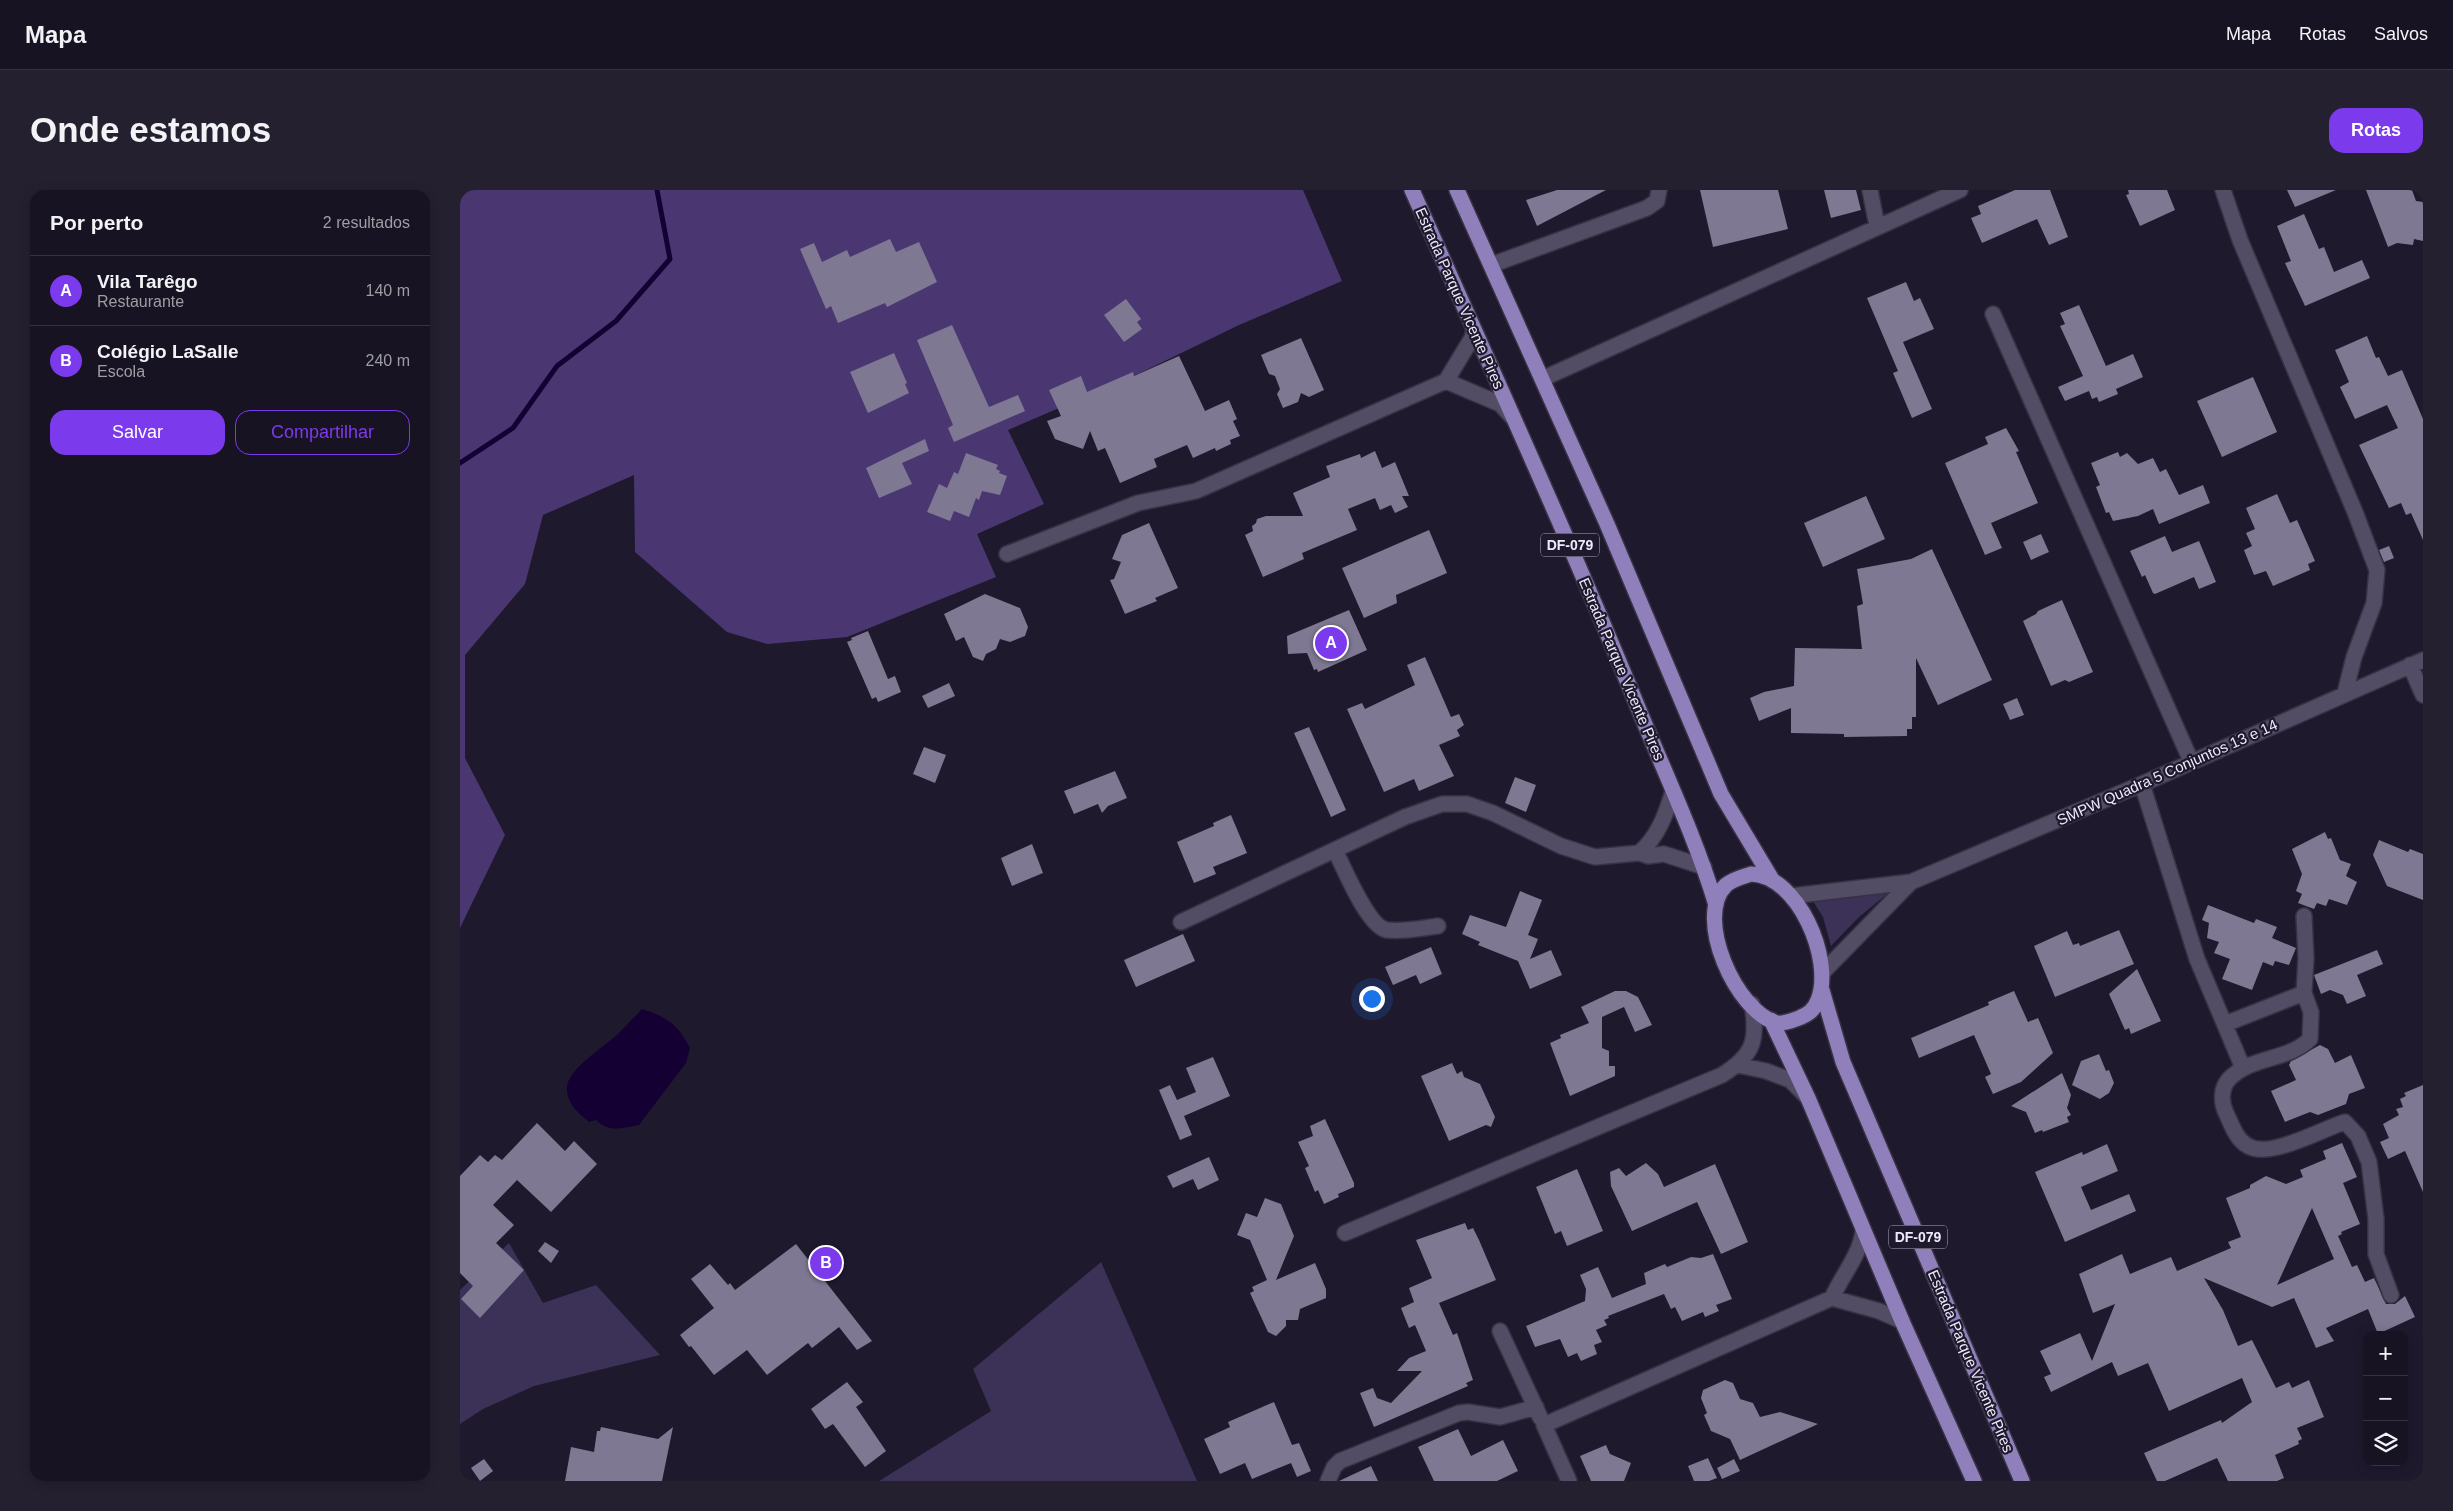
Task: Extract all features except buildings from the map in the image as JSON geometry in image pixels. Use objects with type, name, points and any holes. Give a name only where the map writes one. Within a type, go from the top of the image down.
[{"type":"main road","name":"Estrada Parque Vicente Pires","points":[[1412,190],[1598,610],[1704,867],[1716,905]]},
{"type":"main road","name":"DF-079","points":[[1457,190],[1542,379],[1721,794],[1773,881]]},
{"type":"main road","name":"DF-079","points":[[1750,874],[1761,874],[1791,896],[1811,926],[1823,972],[1822,990],[1815,1008],[1806,1015],[1779,1023],[1762,1015],[1735,984],[1722,957],[1715,922],[1716,905],[1725,886],[1736,878],[1750,874]]},
{"type":"main road","name":"Estrada Parque Vicente Pires","points":[[1822,990],[1843,1062],[2022,1481]]},
{"type":"main road","name":"DF-079","points":[[1771,1020],[1808,1098],[1902,1321],[1974,1481]]},
{"type":"street","points":[[1491,265],[1647,208],[1657,202],[1659,190]]},
{"type":"street","points":[[1870,190],[1877,226]]},
{"type":"street","points":[[1542,379],[1960,190]]},
{"type":"street","points":[[2223,190],[2240,240],[2355,512],[2376,570],[2374,602],[2354,656],[2346,693]]},
{"type":"street","points":[[1992,314],[2191,762]]},
{"type":"street","points":[[1007,554],[1138,503],[1196,491],[1446,381],[1472,338],[1474,330]]},
{"type":"street","points":[[1446,381],[1500,404],[1512,416]]},
{"type":"street","points":[[2416,663],[2423,695]]},
{"type":"street","name":"SMPW Quadra 5 Conjuntos 13 e 14","points":[[1791,896],[1911,882],[2142,784],[2416,663]]},
{"type":"street","points":[[2142,784],[2197,958],[2243,1068]]},
{"type":"street","points":[[1638,853],[1655,835],[1667,811],[1673,790]]},
{"type":"street","points":[[1180,922],[1422,810],[1452,803],[1467,804],[1493,813],[1561,846],[1595,858],[1638,853],[1648,856],[1676,856],[1704,867]]},
{"type":"street","points":[[1335,850],[1370,916],[1378,927],[1386,930],[1402,930],[1438,926]]},
{"type":"street","name":"SMPW Quadra 5 Conjuntos 13 e 14","points":[[1823,972],[1911,882]]},
{"type":"street","points":[[2304,916],[2306,958],[2304,993],[2311,1012],[2310,1039],[2304,1046],[2243,1068],[2228,1080],[2224,1087],[2222,1099],[2225,1112],[2239,1139],[2248,1146],[2268,1149],[2346,1122],[2358,1136],[2372,1176],[2377,1234],[2376,1254],[2391,1295]]},
{"type":"street","points":[[2225,1024],[2304,993]]},
{"type":"street","points":[[1345,1233],[1722,1075],[1738,1065],[1747,1054],[1756,1028],[1752,1004]]},
{"type":"street","points":[[1738,1065],[1766,1071],[1790,1080],[1808,1098]]},
{"type":"street","points":[[1832,1298],[1842,1275],[1858,1252],[1863,1230]]},
{"type":"street","points":[[1544,1425],[1832,1298],[1879,1311],[1902,1321]]},
{"type":"street","points":[[1500,1331],[1569,1481]]},
{"type":"street","points":[[1328,1481],[1334,1467],[1340,1461],[1459,1413],[1468,1412],[1500,1417],[1536,1407]]},
{"type":"shaded area","points":[[460,190],[1303,190],[1342,281],[1239,325],[1138,374],[1008,430],[1044,504],[977,534],[996,577],[847,637],[767,644],[727,632],[635,552],[634,475],[543,515],[525,584],[465,655],[465,758],[505,835],[460,928]]},
{"type":"shaded area","points":[[1898,885],[1858,918],[1831,946],[1823,917],[1809,895]]},
{"type":"shaded area","points":[[642,1009],[671,1022],[681,1033],[690,1048],[686,1063],[639,1125],[611,1128],[596,1120],[589,1122],[577,1111],[568,1098],[567,1087],[569,1080],[580,1065],[618,1034]]},
{"type":"shaded area","points":[[509,1243],[543,1303],[596,1285],[660,1355],[534,1386],[483,1409],[460,1424],[460,1290]]},
{"type":"shaded area","points":[[1101,1262],[1197,1481],[879,1481],[991,1411],[973,1369]]},
{"type":"waterway","points":[[460,463],[513,428],[557,366],[616,321],[670,259],[657,190]]},
{"type":"place","name":"Vila Tarêgo","points":[[1331,643]]},
{"type":"place","name":"Colégio LaSalle","points":[[826,1263]]}]
